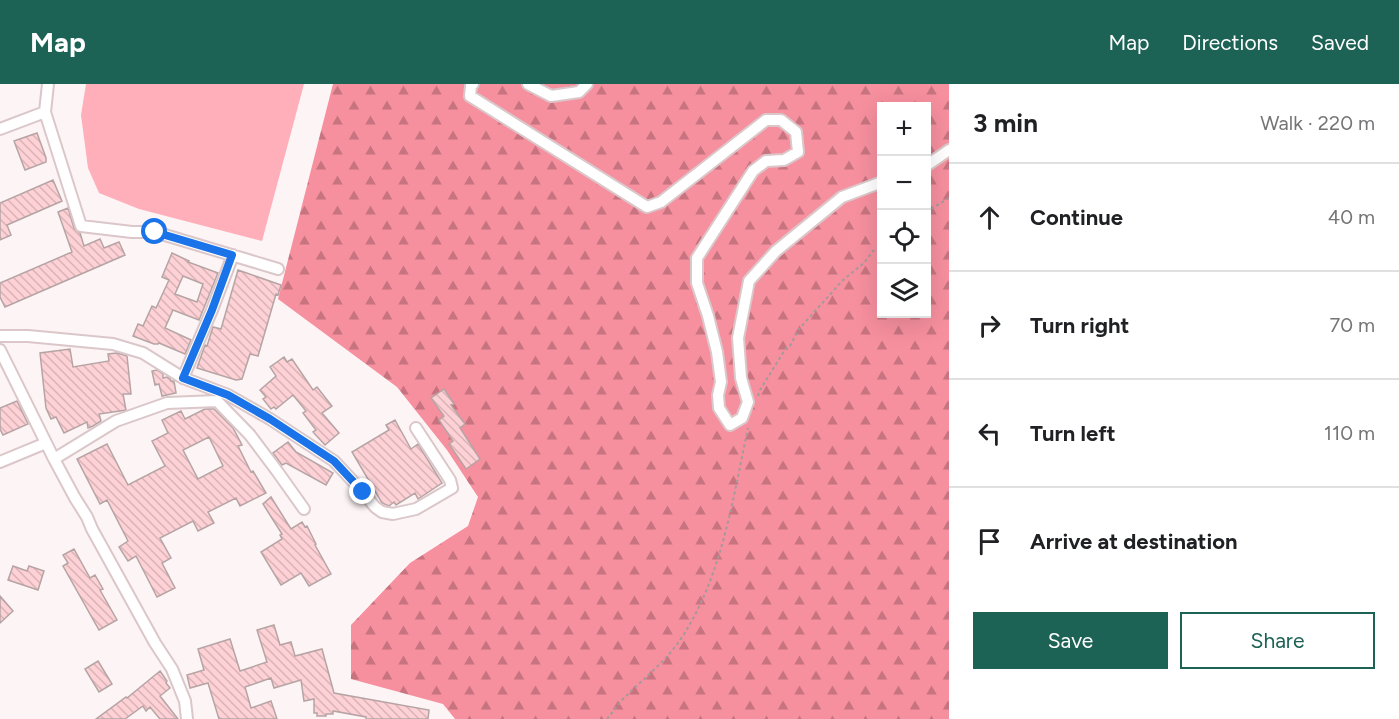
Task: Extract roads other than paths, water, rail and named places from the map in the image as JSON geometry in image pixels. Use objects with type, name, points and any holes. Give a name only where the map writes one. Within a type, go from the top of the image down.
[{"type":"street","points":[[48,84],[45,112],[81,225],[132,232],[155,232],[279,269]]},
{"type":"street","points":[[473,84],[470,96],[647,207],[661,202],[766,120],[781,120],[796,132],[798,152],[784,160],[766,161],[753,171],[697,258],[697,283],[708,316],[722,382],[718,395],[719,408],[730,425],[742,418],[748,402],[741,378],[738,338],[748,281],[776,251],[842,197],[877,184]]},
{"type":"street","points":[[528,84],[551,96],[579,92],[587,84]]},
{"type":"street","points":[[0,129],[45,112]]},
{"type":"street","points":[[931,163],[949,150]]},
{"type":"street","points":[[183,378],[232,255]]},
{"type":"street","points":[[0,336],[28,336],[113,344],[143,353],[183,378],[228,395],[270,419],[334,461],[382,512],[393,514],[416,509],[452,488],[450,480],[416,428]]},
{"type":"street","points":[[0,350],[54,459],[155,643],[172,669],[185,700],[187,719]]},
{"type":"street","points":[[54,459],[116,421],[167,403],[217,401],[250,435],[303,509]]},
{"type":"street","points":[[0,462],[46,443]]}]
